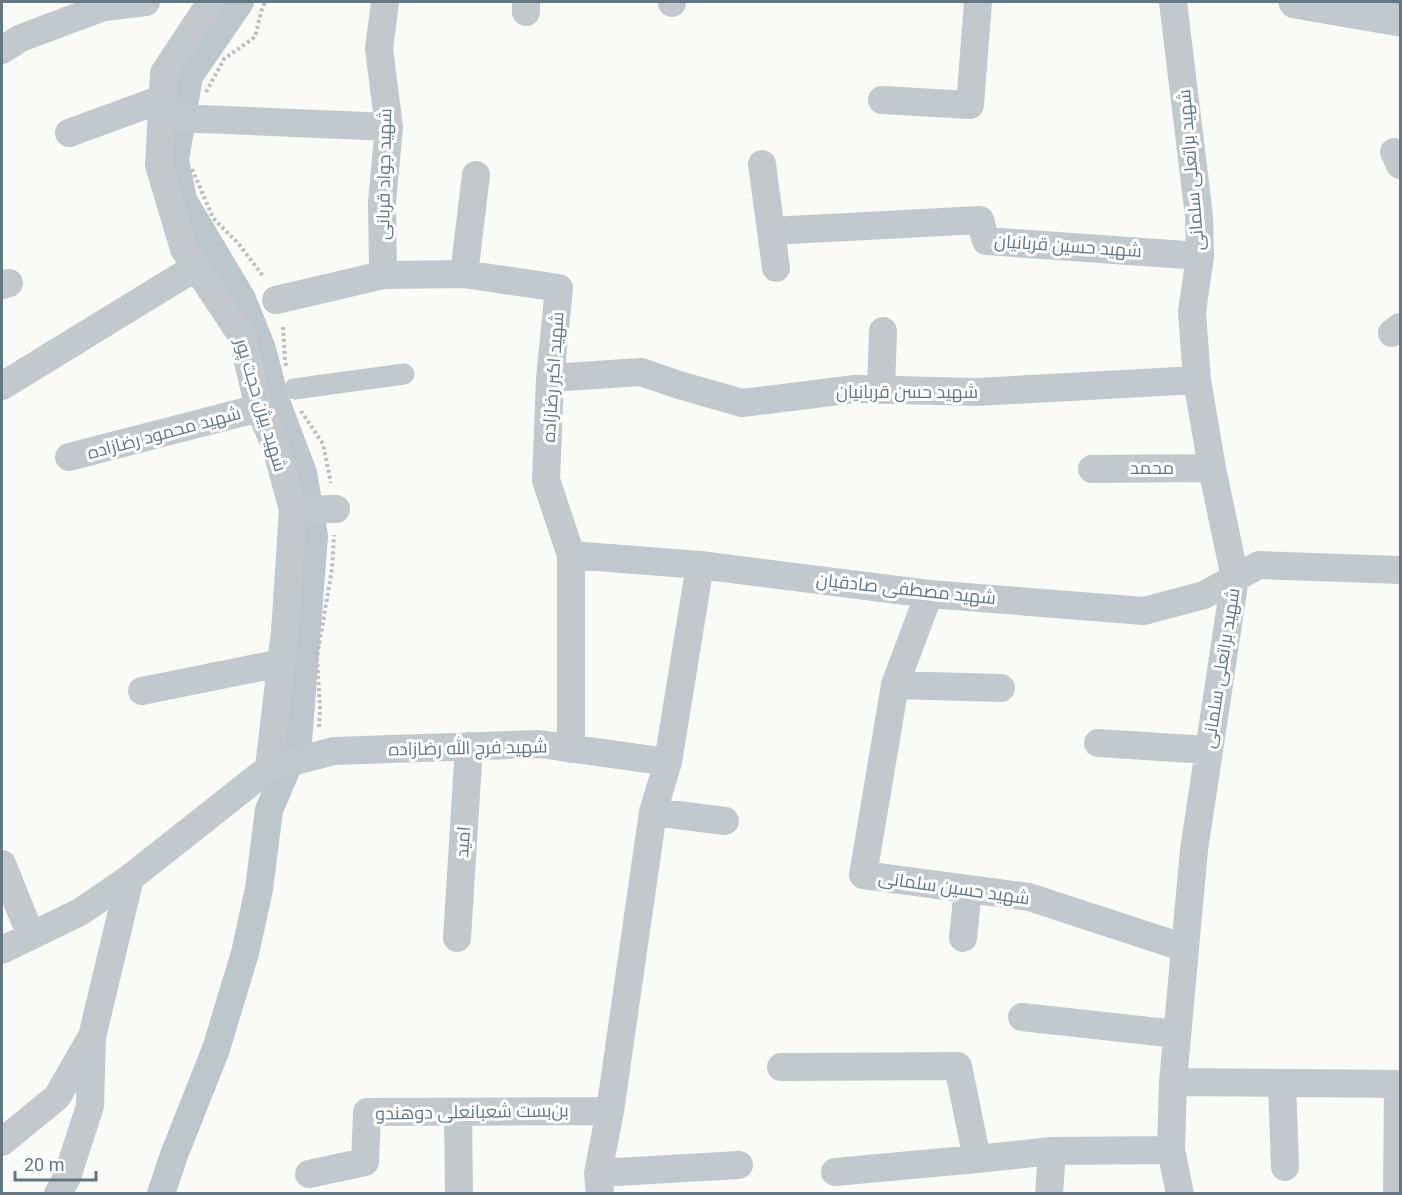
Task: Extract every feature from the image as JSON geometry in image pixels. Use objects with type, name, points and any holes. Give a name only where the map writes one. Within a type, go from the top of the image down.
[{"type":"street","points":[[2,50],[21,38],[48,15],[146,2]]},
{"type":"street","name":"شهید بیژن حجت پور","points":[[211,2],[164,72],[159,165],[184,249],[242,336],[259,408],[276,447],[292,510],[285,631],[269,768]]},
{"type":"street","name":"شهید جواد قربانی","points":[[383,275],[382,202],[389,128],[379,49],[385,2]]},
{"type":"street","points":[[882,100],[970,105],[978,2]]},
{"type":"street","name":"شهید براتعلی سلمانی","points":[[1173,2],[1199,216],[1200,256],[1192,312],[1197,380],[1212,468],[1235,578],[1194,850],[1177,1034],[1171,1150],[1180,1194]]},
{"type":"street","points":[[1295,2],[1401,20]]},
{"type":"street","points":[[69,133],[162,109],[201,119],[389,128]]},
{"type":"street","points":[[762,164],[776,268]]},
{"type":"street","points":[[464,274],[476,175]]},
{"type":"street","name":"شهید حسین قربانیان","points":[[771,231],[980,220],[986,241],[1200,256]]},
{"type":"street","points":[[2,386],[196,267]]},
{"type":"street","name":"شهید اکبر رضازاده","points":[[276,300],[383,275],[464,274],[559,288],[550,378],[546,480],[571,555],[571,749]]},
{"type":"street","points":[[880,390],[883,331]]},
{"type":"street","name":"شهید حسن قربانیان","points":[[550,378],[641,372],[742,403],[855,389],[977,392],[1197,380]]},
{"type":"street","points":[[294,389],[404,374]]},
{"type":"street","name":"شهید محمود رضازاده","points":[[69,457],[259,408]]},
{"type":"street","name":"محمد","points":[[1092,469],[1212,468]]},
{"type":"street","points":[[292,510],[336,509]]},
{"type":"street","name":"شهید مصطفی صادقیان","points":[[571,555],[699,565],[929,594],[1144,611],[1204,595],[1259,565],[1401,570]]},
{"type":"street","points":[[699,565],[668,762],[653,812],[599,1183],[739,1165]]},
{"type":"street","name":"شهید حسین سلمانی","points":[[929,594],[895,685],[863,875],[1029,897],[1185,948]]},
{"type":"street","points":[[142,692],[281,663]]},
{"type":"street","points":[[895,685],[1001,688]]},
{"type":"street","points":[[1098,743],[1209,750]]},
{"type":"street","name":"شهید فرج الله رضازاده","points":[[269,768],[333,751],[540,744],[668,762]]},
{"type":"street","name":"امید","points":[[457,938],[469,746]]},
{"type":"street","points":[[2,950],[80,912],[130,878],[269,768]]},
{"type":"street","points":[[653,812],[725,821]]},
{"type":"street","points":[[2,864],[31,936]]},
{"type":"street","points":[[58,1194],[67,1177],[90,1106],[92,1037],[130,878]]},
{"type":"street","points":[[963,938],[968,889]]},
{"type":"street","points":[[1022,1017],[1177,1034]]},
{"type":"street","points":[[2,1142],[57,1097],[92,1037]]},
{"type":"street","points":[[782,1067],[958,1066],[976,1159]]},
{"type":"street","points":[[1173,1082],[1399,1084],[1397,1194]]},
{"type":"street","points":[[1282,1083],[1285,1167]]},
{"type":"street","name":"بن‌بست شعبانعلی دوهندو","points":[[309,1174],[365,1162],[367,1112],[610,1111]]},
{"type":"street","points":[[458,1112],[459,1194]]},
{"type":"street","points":[[1049,1194],[1052,1150]]},
{"type":"street","points":[[835,1172],[1052,1150],[1171,1150]]},
{"type":"waterway","points":[[161,1194],[216,1049],[245,953],[259,889],[269,810],[298,742],[314,536],[303,473],[275,399],[262,349],[242,299],[183,200],[175,160],[189,76],[240,2]]}]
